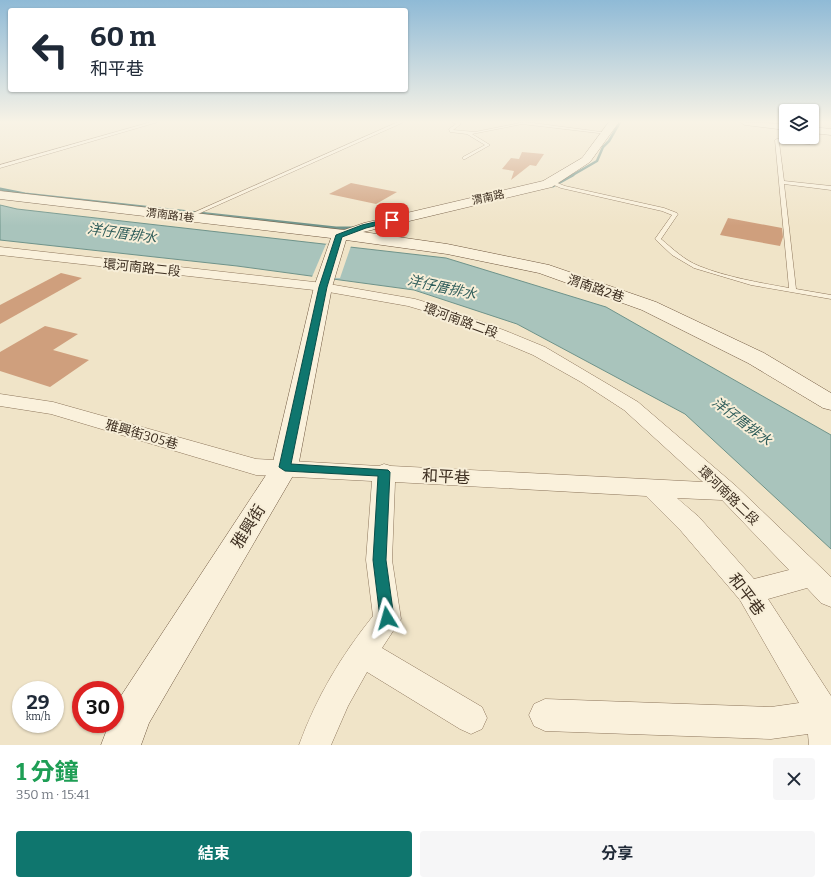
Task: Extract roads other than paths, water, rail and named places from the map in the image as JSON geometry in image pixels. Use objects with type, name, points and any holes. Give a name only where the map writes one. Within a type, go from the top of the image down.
[{"type":"street","name":"渭南路","points":[[340,235],[364,227],[550,182],[586,160],[588,157]]},
{"type":"street","name":"渭南路1巷","points":[[0,195],[340,235]]},
{"type":"street","name":"雅興街","points":[[121,745],[133,713],[285,467],[323,287],[340,235]]},
{"type":"street","name":"渭南路2巷","points":[[340,235],[381,239],[447,249],[550,272],[649,306],[756,358],[831,403]]},
{"type":"street","name":"環河南路二段","points":[[0,251],[323,287],[410,302],[471,322],[539,351],[587,378],[631,406],[728,492],[810,576],[831,595]]},
{"type":"street","name":"雅興街305巷","points":[[0,400],[53,408],[256,466],[285,467]]},
{"type":"street","name":"和平巷","points":[[285,467],[728,492]]},
{"type":"street","points":[[315,745],[322,725],[361,652],[387,618],[379,560],[384,472]]},
{"type":"street","name":"和平巷","points":[[651,487],[690,524],[749,592],[826,724]]},
{"type":"street","points":[[749,592],[810,576]]},
{"type":"street","points":[[361,652],[471,718]]},
{"type":"street","name":"和平巷","points":[[545,715],[826,724]]},
{"type":"lane","points":[[0,167],[35,157]]},
{"type":"lane","points":[[187,217],[323,157]]},
{"type":"lane","points":[[779,157],[793,291]]},
{"type":"lane","points":[[550,182],[563,187],[664,210],[675,214],[658,239],[674,254],[696,267],[752,283],[831,297]]},
{"type":"lane","points":[[782,182],[831,188]]},
{"type":"water","name":"洋仔厝排水","points":[[0,205],[17,209],[446,258],[606,307],[831,435],[831,549],[685,414],[517,324],[414,290],[237,266],[0,240]]},
{"type":"waterway","points":[[571,176],[597,161],[599,157]]},
{"type":"waterway","points":[[553,186],[573,175]]},
{"type":"waterway","points":[[0,189],[25,194],[336,228],[355,228]]}]
